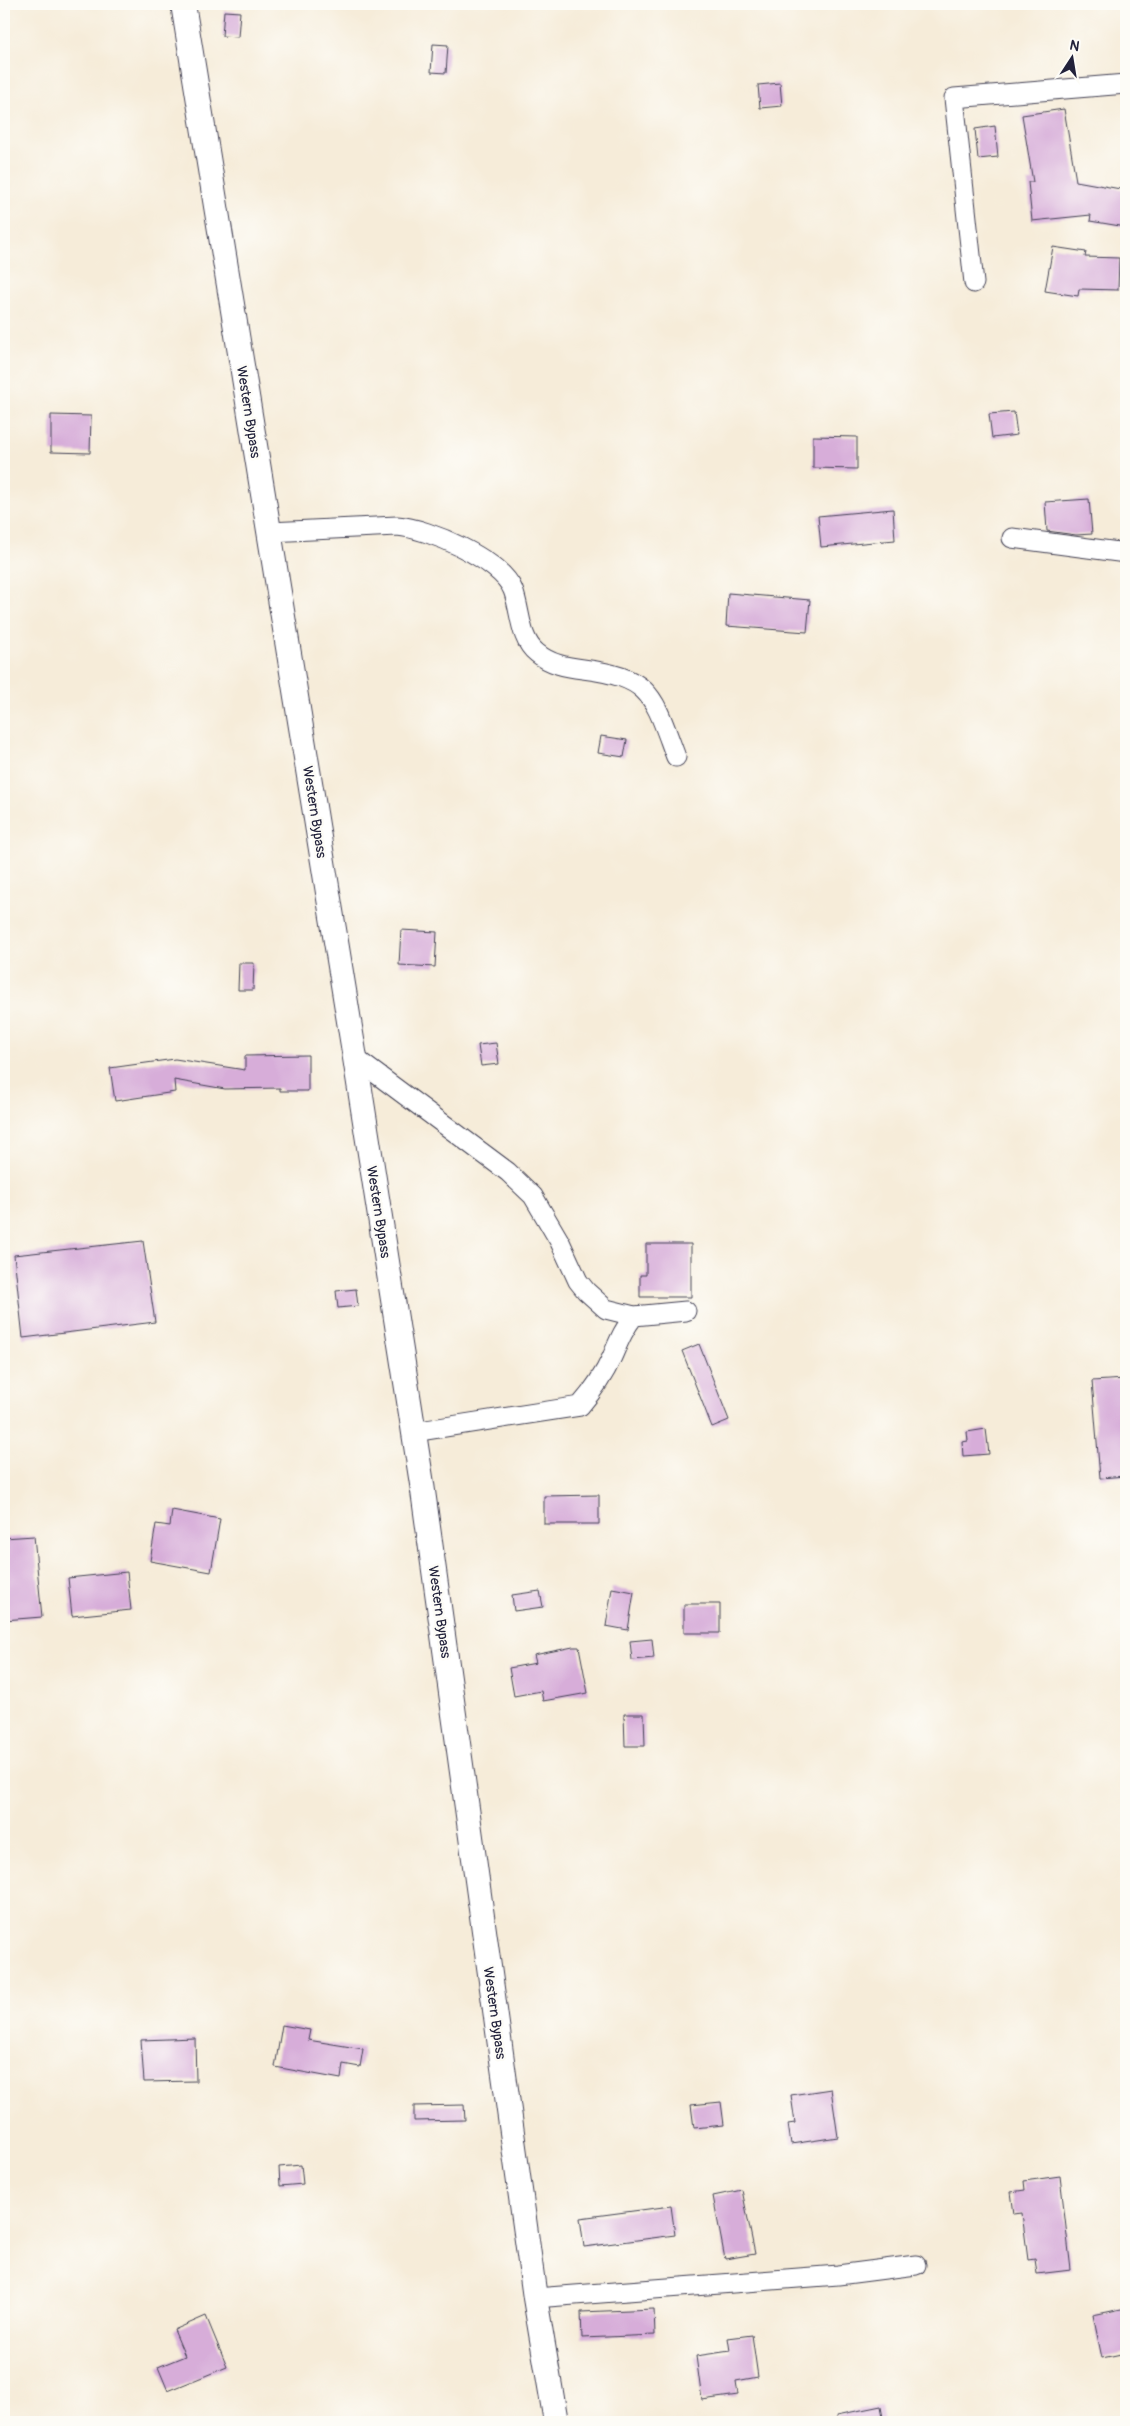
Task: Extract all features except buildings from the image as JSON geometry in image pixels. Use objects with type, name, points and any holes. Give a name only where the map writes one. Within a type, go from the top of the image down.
[{"type":"main road","name":"Western Bypass","points":[[183,4],[355,1058],[413,1432],[535,2298],[556,2422]]},
{"type":"lane","points":[[974,283],[954,98],[1126,84]]},
{"type":"lane","points":[[269,532],[397,526],[414,527],[446,539],[487,563],[508,580],[516,596],[526,638],[535,652],[556,664],[616,674],[637,683],[648,693],[658,709],[676,757]]},
{"type":"lane","points":[[1012,538],[1126,553]]},
{"type":"lane","points":[[355,1058],[508,1172],[538,1203],[560,1242],[578,1281],[606,1309],[634,1316],[686,1311]]},
{"type":"lane","points":[[413,1432],[580,1406],[594,1390],[612,1357],[622,1331],[634,1316]]},
{"type":"lane","points":[[535,2298],[838,2275],[916,2265]]}]
